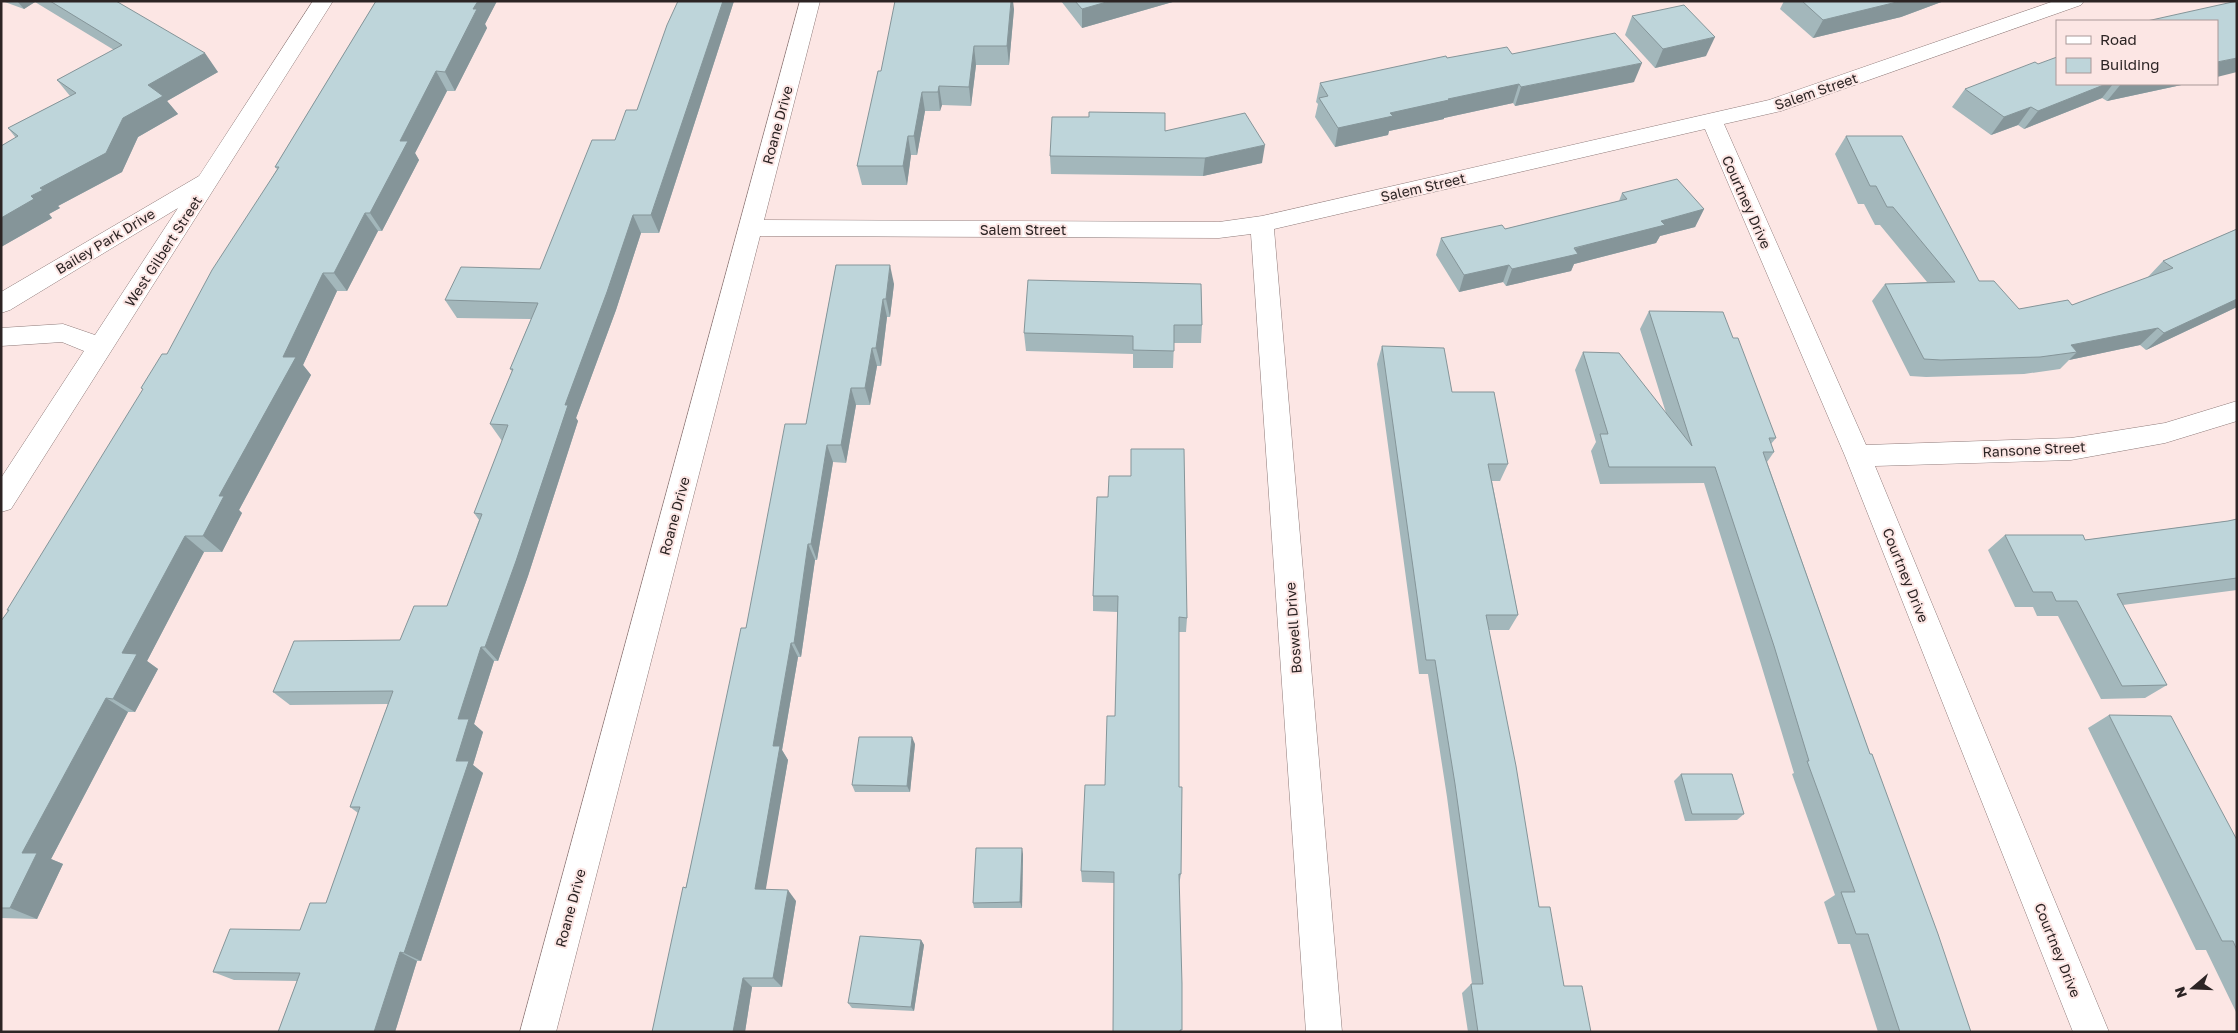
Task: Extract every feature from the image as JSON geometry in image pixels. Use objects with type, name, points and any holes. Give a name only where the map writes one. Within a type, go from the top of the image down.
[{"type":"street","name":"West Gilbert Street","points":[[1,501],[324,1]]},
{"type":"street","name":"Roane Drive","points":[[538,1032],[810,1]]},
{"type":"street","name":"Salem Street","points":[[750,228],[1219,230],[1262,224],[1774,106],[2074,1]]},
{"type":"street","name":"Courtney Drive","points":[[1712,121],[1858,456],[2092,1032]]},
{"type":"street","name":"Bailey Park Drive","points":[[1,304],[210,178]]},
{"type":"street","name":"Boswell Drive","points":[[1262,224],[1324,1032]]},
{"type":"street","points":[[1,337],[63,333],[101,346]]},
{"type":"street","name":"Ransone Street","points":[[1858,456],[2071,450],[2165,433],[2237,411]]},
{"type":"building","points":[[50,1],[116,1],[205,53],[148,85],[163,96],[123,118],[106,153],[40,188],[43,190],[31,196],[34,199],[1,218],[1,146],[18,136],[8,128],[76,93],[57,80],[122,45]]},
{"type":"building","points":[[376,1],[478,1],[473,9],[477,9],[445,72],[436,71],[400,141],[408,141],[370,213],[365,213],[334,273],[323,273],[283,357],[296,357],[219,496],[224,496],[203,536],[185,536],[122,653],[137,654],[113,699],[106,698],[22,853],[37,853],[10,908],[1,908],[1,621],[143,389],[141,388],[162,354],[167,354],[212,270],[279,167],[275,167]]},
{"type":"building","points":[[678,1],[723,1],[651,215],[633,215],[565,405],[568,405],[516,561],[485,647],[481,647],[458,719],[469,719],[456,761],[469,761],[404,953],[400,952],[374,1032],[278,1032],[300,973],[213,972],[230,929],[300,930],[310,903],[326,903],[360,807],[350,807],[393,691],[273,692],[294,641],[400,640],[414,606],[447,606],[482,514],[474,513],[508,425],[490,424],[513,369],[510,369],[538,303],[445,300],[461,267],[540,269],[592,140],[615,140],[626,110],[637,110],[667,25]]},
{"type":"building","points":[[895,1],[1011,1],[1007,46],[974,46],[969,87],[939,86],[938,92],[922,92],[914,136],[908,136],[903,166],[857,166],[878,71],[881,71]]},
{"type":"building","points":[[1075,1],[1110,1],[1082,9]]},
{"type":"building","points":[[1802,1],[1901,1],[1823,20]]},
{"type":"building","points":[[2237,1],[2237,58],[2218,62],[2218,20],[2152,20]]},
{"type":"building","points":[[1684,5],[1715,37],[1663,49],[1632,16]]},
{"type":"building","points":[[1615,33],[1642,63],[1521,87],[1519,84],[1448,99],[1390,113],[1393,116],[1338,128],[1319,98],[1328,96],[1320,83],[1446,56],[1447,58],[1507,47],[1512,54]]},
{"type":"building","points":[[2056,57],[2056,85],[2103,85],[2038,111],[2031,107],[2004,117],[1965,89],[2035,62],[2038,64]]},
{"type":"building","points":[[1089,112],[1165,113],[1165,131],[1245,113],[1265,145],[1205,158],[1050,156],[1052,117],[1089,117]]},
{"type":"building","points":[[1846,136],[1902,136],[1979,281],[1994,281],[2019,309],[2068,300],[2072,305],[2173,268],[2163,261],[2237,229],[2237,299],[2164,333],[2158,328],[2071,345],[2077,352],[2040,357],[1924,359],[1885,284],[1955,282],[1893,207],[1887,207],[1876,186],[1870,186]]},
{"type":"building","points":[[1677,179],[1704,209],[1661,221],[1665,225],[1574,248],[1578,254],[1512,269],[1509,265],[1464,275],[1441,238],[1502,225],[1505,229],[1627,199],[1622,193]]},
{"type":"building","points":[[836,265],[890,265],[886,299],[883,299],[876,348],[872,348],[865,388],[851,388],[841,445],[827,445],[811,544],[808,544],[794,643],[791,643],[773,746],[780,746],[755,889],[788,890],[773,978],[743,978],[733,1032],[652,1032],[683,887],[686,888],[741,628],[746,628],[785,424],[806,424]]},
{"type":"building","points":[[1028,280],[1201,284],[1202,325],[1174,325],[1174,351],[1133,350],[1133,336],[1024,333]]},
{"type":"building","points":[[1649,311],[1723,312],[1733,338],[1738,338],[1776,438],[1769,438],[1774,452],[1763,452],[1870,754],[1872,754],[1938,934],[1971,1032],[1900,1032],[1868,934],[1856,934],[1841,892],[1855,892],[1807,761],[1809,761],[1774,646],[1715,467],[1609,467],[1600,434],[1608,434],[1583,352],[1619,353],[1692,446]]},
{"type":"building","points":[[1382,346],[1444,348],[1452,392],[1494,392],[1508,464],[1488,464],[1518,615],[1486,615],[1516,766],[1539,907],[1550,907],[1564,986],[1582,986],[1591,1032],[1478,1032],[1471,984],[1483,984],[1455,784],[1435,660],[1426,660]]},
{"type":"building","points":[[1131,449],[1184,449],[1187,618],[1179,617],[1179,787],[1182,787],[1181,874],[1179,874],[1182,984],[1182,1030],[1180,1032],[1113,1032],[1114,872],[1081,871],[1085,785],[1105,785],[1107,716],[1115,716],[1118,596],[1093,596],[1097,497],[1108,497],[1109,476],[1131,476]]},
{"type":"building","points":[[2237,519],[2237,578],[2117,594],[2167,685],[2122,686],[2077,601],[2056,601],[2052,592],[2033,592],[2005,535],[2083,535],[2085,540]]},
{"type":"building","points":[[2109,715],[2171,716],[2237,840],[2237,950],[2233,941],[2222,941]]},
{"type":"building","points":[[859,737],[912,737],[907,786],[852,785]]},
{"type":"building","points":[[1681,774],[1732,774],[1744,814],[1692,814]]},
{"type":"building","points":[[976,848],[1022,848],[1020,902],[973,903]]},
{"type":"building","points":[[860,936],[921,940],[911,1007],[848,1003]]}]
